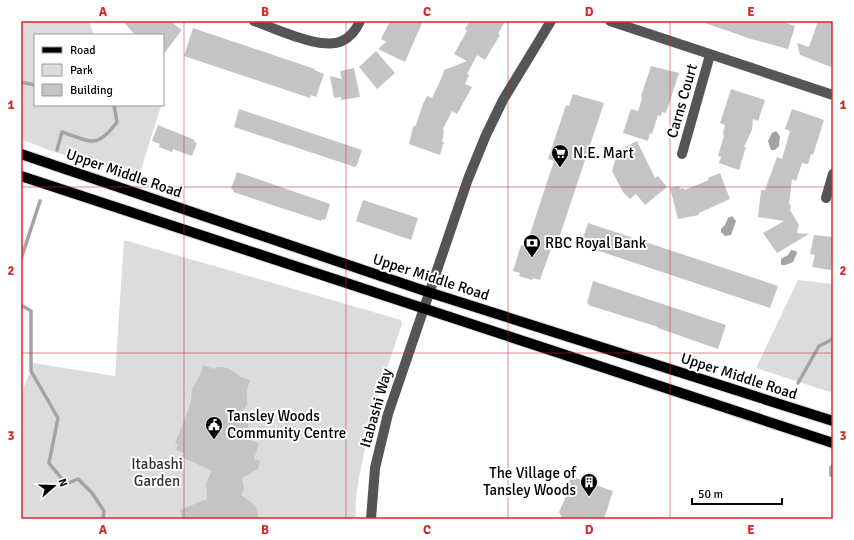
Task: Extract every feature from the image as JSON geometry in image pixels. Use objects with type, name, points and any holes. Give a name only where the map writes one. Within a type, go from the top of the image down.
[{"type":"main road","name":"Upper Middle Road","points":[[24,155],[428,292],[833,421]]},
{"type":"main road","points":[[22,176],[68,193],[833,443]]},
{"type":"street","points":[[254,21],[315,42],[328,44],[341,42],[350,36],[360,21]]},
{"type":"street","name":"Itabashi Way","points":[[371,519],[372,485],[379,448],[388,414],[428,292],[468,179],[486,136],[514,81],[551,21]]},
{"type":"street","points":[[610,21],[833,96]]},
{"type":"street","name":"Carns Court","points":[[682,154],[710,55]]},
{"type":"street","points":[[826,198],[833,174]]},
{"type":"green space","points":[[21,21],[89,21],[94,34],[34,34],[34,106],[161,106],[139,176],[51,151],[21,139]]},
{"type":"green space","name":"Itabashi Garden","points":[[124,240],[401,320],[402,324],[381,387],[364,453],[359,477],[356,519],[21,519],[21,395],[33,363],[115,376]]},
{"type":"green space","points":[[798,280],[833,284],[833,393],[756,368]]},
{"type":"shaded area","points":[[776,131],[780,136],[779,146],[775,150],[771,150],[768,141],[772,133]]},
{"type":"shaded area","points":[[732,216],[736,221],[731,235],[725,236],[721,232],[721,229],[725,225],[728,218]]},
{"type":"shaded area","points":[[791,250],[796,251],[797,253],[793,262],[786,265],[781,265],[781,259],[788,255]]},
{"type":"building","points":[[123,21],[170,21],[182,30],[164,54],[164,34],[134,34]]},
{"type":"building","points":[[390,21],[423,21],[405,62],[378,49],[386,42],[381,39]]},
{"type":"building","points":[[470,21],[505,21],[498,34],[500,35],[485,60],[477,55],[467,74],[469,75],[465,84],[472,87],[457,114],[452,111],[443,129],[444,132],[442,142],[444,142],[440,155],[409,144],[413,127],[416,125],[423,104],[427,96],[432,98],[444,70],[467,61],[454,54],[467,31],[465,29]]},
{"type":"building","points":[[705,21],[780,21],[795,26],[788,49],[751,39],[705,23]]},
{"type":"building","points":[[818,21],[833,21],[833,61],[831,67],[800,55],[797,43],[809,47]]},
{"type":"building","points":[[193,28],[315,69],[314,70],[324,74],[316,97],[311,95],[310,98],[184,56]]},
{"type":"building","points":[[376,51],[395,73],[377,89],[359,67]]},
{"type":"building","points":[[651,66],[679,73],[666,113],[662,112],[661,116],[658,115],[652,134],[650,133],[648,141],[623,133],[631,109],[638,111],[642,99],[641,96]]},
{"type":"building","points":[[354,68],[360,97],[341,100],[341,97],[334,98],[330,76],[342,79],[340,71]]},
{"type":"building","points":[[731,89],[765,100],[758,121],[753,119],[752,130],[744,147],[746,147],[739,170],[719,163],[721,157],[718,156],[724,136],[723,133],[725,125],[720,123]]},
{"type":"building","points":[[573,94],[604,103],[555,250],[551,249],[540,280],[533,278],[532,280],[519,276],[520,273],[513,271],[521,245],[524,246],[527,236],[529,237],[554,161],[548,159],[566,105],[569,106]]},
{"type":"building","points":[[239,109],[362,150],[357,165],[355,167],[234,127]]},
{"type":"building","points":[[792,109],[824,120],[813,155],[811,154],[808,164],[802,163],[796,181],[792,179],[789,204],[791,205],[790,210],[799,225],[797,233],[809,234],[777,253],[763,233],[784,221],[758,217],[761,190],[765,190],[777,157],[782,159],[790,131],[785,129]]},
{"type":"building","points":[[158,125],[195,140],[194,142],[197,143],[192,156],[173,149],[172,152],[159,147],[160,144],[152,141]]},
{"type":"building","points":[[637,141],[655,178],[658,176],[667,187],[645,205],[636,194],[630,199],[623,192],[612,171],[618,151]]},
{"type":"building","points":[[237,172],[330,204],[325,220],[322,219],[321,221],[233,192],[234,190],[231,189]]},
{"type":"building","points":[[720,173],[730,199],[699,213],[699,215],[678,219],[670,188],[679,186],[680,189],[684,188],[684,190],[709,180],[708,178]]},
{"type":"building","points":[[363,200],[418,218],[411,240],[356,221]]},
{"type":"building","points":[[588,223],[778,286],[770,308],[581,245]]},
{"type":"building","points":[[814,235],[833,237],[831,270],[812,267],[815,255],[810,254]]},
{"type":"building","points":[[593,281],[726,325],[718,349],[658,327],[588,305],[589,304],[587,303]]},
{"type":"building","name":"Tansley Woods Community Centre","points":[[203,365],[214,369],[217,367],[228,368],[240,377],[250,380],[247,390],[247,404],[238,421],[249,424],[244,438],[259,443],[254,459],[260,461],[258,469],[242,478],[244,488],[241,495],[256,506],[258,519],[182,519],[180,510],[207,499],[206,483],[212,471],[182,457],[184,453],[176,450],[178,444],[175,443],[188,411],[192,389],[200,375]]},
{"type":"building","name":"The Village of Tansley Woods","points":[[573,477],[613,491],[604,519],[562,518],[559,512],[569,490],[567,487],[569,481]]},
{"type":"waterway","points":[[21,82],[34,85]]},
{"type":"waterway","points":[[57,150],[62,132],[93,141],[104,136],[117,122],[114,106]]},
{"type":"waterway","points":[[21,259],[40,201]]},
{"type":"waterway","points":[[21,305],[31,311],[31,371],[58,418],[49,463],[66,484],[78,479],[92,493],[104,511],[103,519]]},
{"type":"waterway","points":[[798,383],[819,346],[833,339]]},
{"type":"waterway","points":[[831,467],[831,475],[833,476]]},
{"type":"place","name":"N.E. Mart","points":[[560,168]]},
{"type":"place","name":"RBC Royal Bank","points":[[532,258]]},
{"type":"place","name":"Tansley Woods Community Centre","points":[[214,440]]},
{"type":"place","name":"The Village of Tansley Woods","points":[[589,497]]}]
